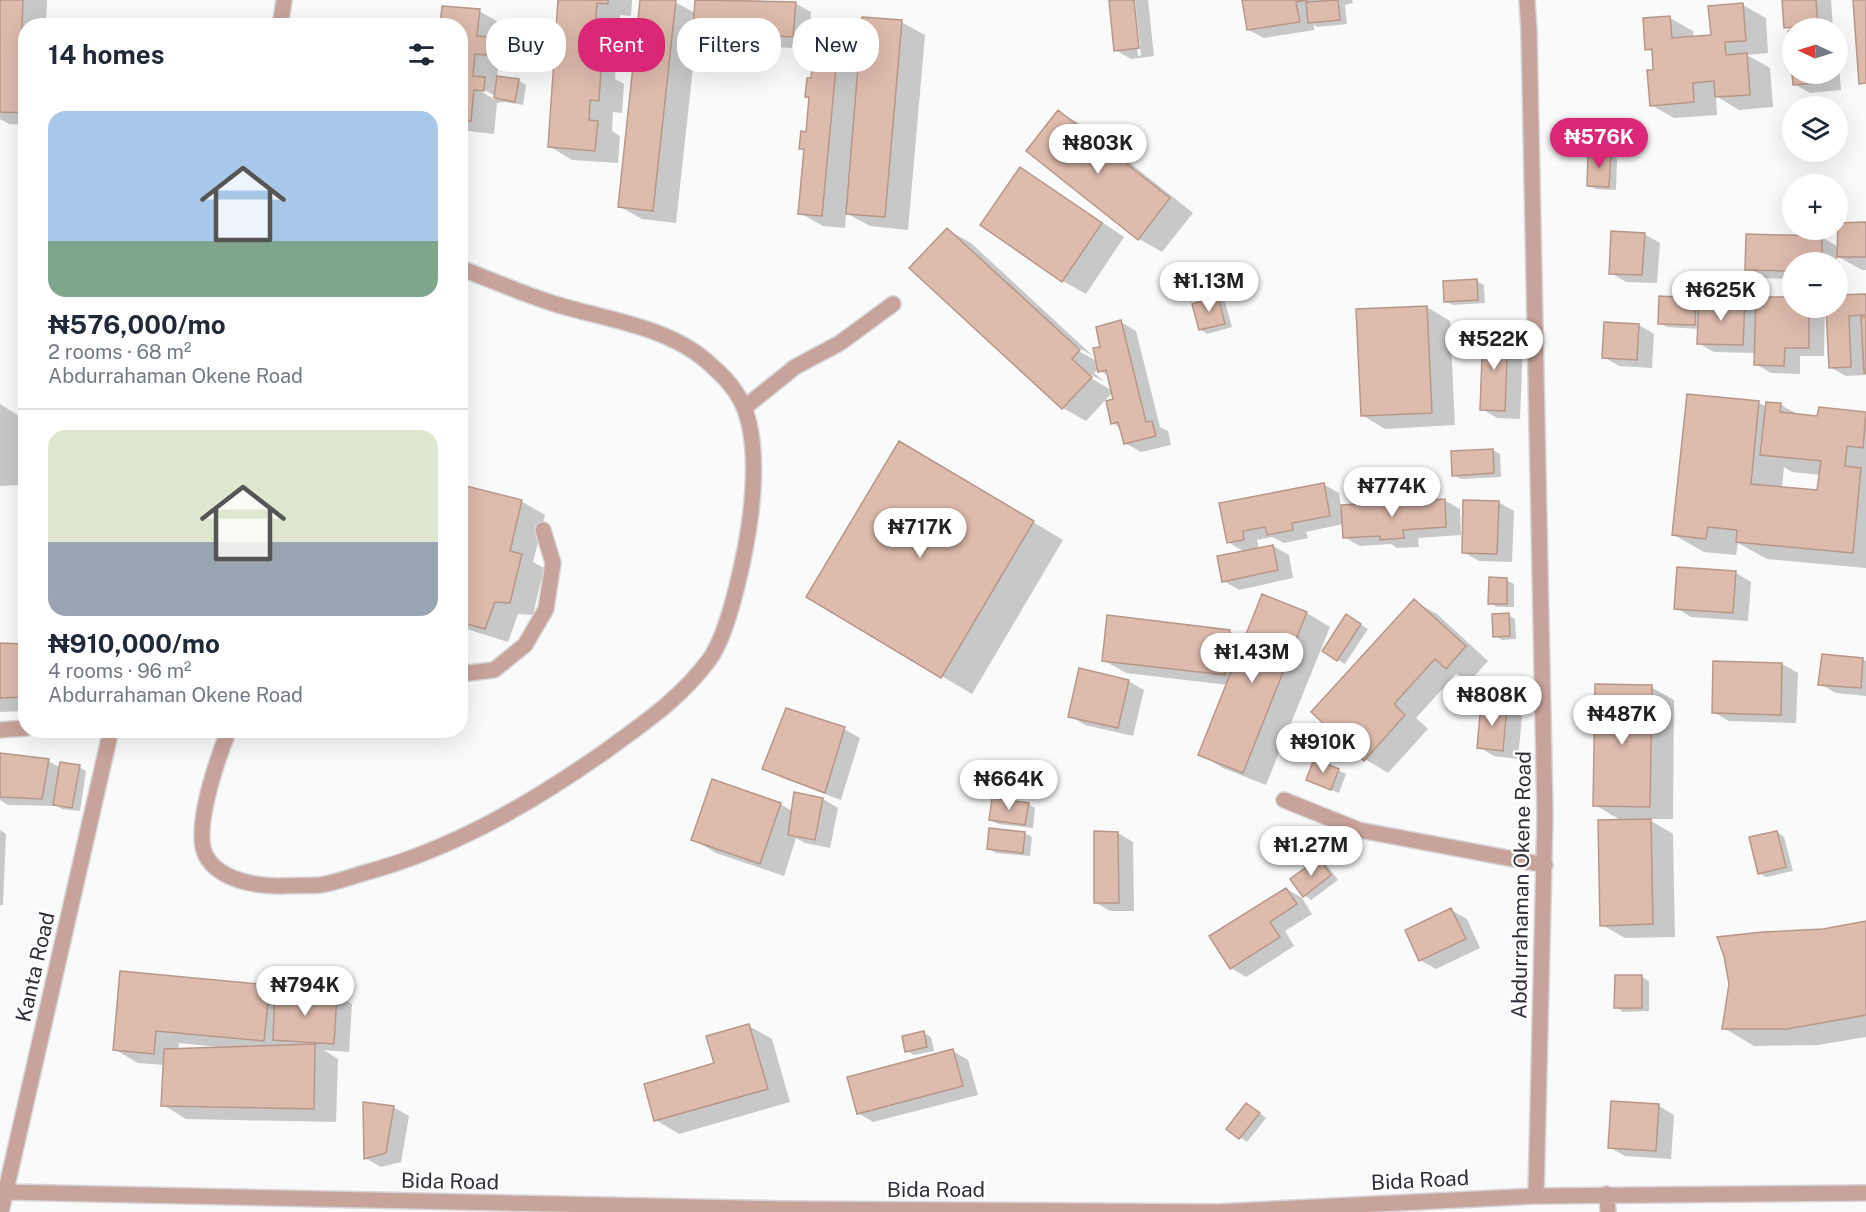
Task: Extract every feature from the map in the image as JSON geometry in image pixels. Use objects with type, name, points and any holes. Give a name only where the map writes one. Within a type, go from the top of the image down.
[{"type":"street","points":[[281,18],[284,0]]},
{"type":"street","name":"Abdurrahaman Okene Road","points":[[1527,0],[1530,43],[1545,865],[1536,1196]]},
{"type":"street","points":[[226,738],[216,761],[201,826],[206,855],[222,873],[258,886],[322,885],[391,866],[450,844],[524,806],[663,710],[690,683],[711,657],[727,620],[748,536],[753,486],[753,456],[744,408],[736,391],[711,364],[679,342],[641,328],[550,302],[468,271]]},
{"type":"street","points":[[744,408],[795,367],[840,343],[893,304]]},
{"type":"street","points":[[468,673],[494,670],[525,645],[546,609],[553,563],[543,530]]},
{"type":"street","points":[[0,729],[18,728]]},
{"type":"street","name":"Kanta Road","points":[[1,1212],[109,738]]},
{"type":"street","points":[[1284,800],[1359,830],[1545,865]]},
{"type":"street","name":"Bida Road","points":[[5,1192],[783,1211],[1217,1212],[1536,1196],[1866,1193]]},
{"type":"street","points":[[1607,1194],[1608,1212]]},
{"type":"building","points":[[0,0],[23,0],[22,18],[18,18],[18,113],[0,112]]},
{"type":"building","points":[[558,0],[608,0],[608,4],[597,3],[596,18],[578,18],[578,72],[601,72],[599,101],[590,100],[589,120],[598,121],[595,151],[548,147],[553,72],[566,72],[566,18],[557,18]]},
{"type":"building","points":[[640,0],[676,0],[653,211],[618,207],[632,72],[665,72],[665,18],[638,18]]},
{"type":"building","points":[[695,0],[796,2],[793,37],[781,36],[781,18],[694,18]]},
{"type":"building","points":[[1109,0],[1134,0],[1139,48],[1114,51]]},
{"type":"building","points":[[1242,0],[1308,0],[1296,2],[1300,22],[1247,30]]},
{"type":"building","points":[[1338,0],[1340,20],[1308,23],[1306,2]]},
{"type":"building","points":[[1782,0],[1816,0],[1817,18],[1783,18]]},
{"type":"building","points":[[1853,0],[1866,0],[1866,83],[1859,84]]},
{"type":"building","points":[[1743,3],[1746,41],[1725,42],[1726,55],[1747,53],[1750,95],[1715,97],[1714,81],[1693,83],[1694,102],[1650,106],[1647,70],[1653,70],[1652,49],[1645,50],[1643,18],[1670,16],[1672,38],[1711,35],[1708,6]]},
{"type":"building","points":[[442,6],[480,9],[477,36],[486,37],[486,55],[475,54],[473,76],[485,77],[484,91],[474,90],[471,121],[468,121],[468,18],[441,18]]},
{"type":"building","points":[[879,18],[902,20],[885,217],[846,214],[858,72],[879,72]]},
{"type":"building","points":[[812,72],[836,72],[822,216],[798,214],[804,149],[799,149],[801,131],[806,132],[809,97],[805,97],[807,78],[811,78]]},
{"type":"building","points":[[497,76],[519,79],[515,102],[494,98]]},
{"type":"building","points":[[1058,110],[1170,198],[1138,240],[1026,151]]},
{"type":"building","points":[[1588,152],[1611,153],[1609,187],[1587,186]]},
{"type":"building","points":[[1020,167],[1102,223],[1062,282],[980,225]]},
{"type":"building","points":[[1866,222],[1866,257],[1848,257],[1848,252],[1837,252],[1838,240],[1848,240],[1848,223]]},
{"type":"building","points":[[947,228],[1080,350],[1072,359],[1092,377],[1062,409],[909,268]]},
{"type":"building","points":[[1611,231],[1645,233],[1642,275],[1609,274]]},
{"type":"building","points":[[1746,234],[1782,235],[1782,240],[1822,240],[1822,252],[1782,252],[1782,271],[1745,270]]},
{"type":"building","points":[[1477,279],[1478,300],[1444,302],[1443,281]]},
{"type":"building","points":[[1866,294],[1866,315],[1849,316],[1851,367],[1829,368],[1826,318],[1848,318],[1848,295]]},
{"type":"building","points":[[1218,296],[1225,324],[1199,330],[1192,304]]},
{"type":"building","points":[[1659,296],[1696,298],[1695,325],[1658,324]]},
{"type":"building","points":[[1756,297],[1782,297],[1782,318],[1809,318],[1809,348],[1785,348],[1784,366],[1754,365]]},
{"type":"building","points":[[1699,299],[1745,302],[1743,345],[1697,344]]},
{"type":"building","points":[[1427,306],[1432,413],[1361,416],[1356,309]]},
{"type":"building","points":[[1861,317],[1866,317],[1866,373],[1864,373]]},
{"type":"building","points":[[1121,320],[1146,422],[1152,421],[1156,436],[1124,444],[1118,422],[1111,424],[1106,401],[1113,399],[1106,370],[1098,372],[1093,348],[1100,347],[1096,327]]},
{"type":"building","points":[[1604,322],[1639,324],[1637,360],[1602,358]]},
{"type":"building","points":[[1483,331],[1508,332],[1505,411],[1480,410]]},
{"type":"building","points":[[1687,394],[1759,401],[1751,484],[1817,490],[1821,461],[1760,455],[1766,402],[1781,403],[1780,412],[1817,416],[1819,407],[1866,412],[1863,448],[1847,446],[1845,466],[1861,468],[1853,553],[1736,542],[1737,530],[1708,527],[1706,539],[1672,535]]},
{"type":"building","points":[[899,441],[1034,521],[941,678],[806,597]]},
{"type":"building","points":[[1493,449],[1494,473],[1452,476],[1451,451]]},
{"type":"building","points":[[1324,483],[1330,516],[1292,523],[1293,530],[1267,535],[1265,527],[1243,531],[1244,540],[1227,543],[1219,503]]},
{"type":"building","points":[[468,486],[522,500],[510,551],[522,554],[510,603],[495,602],[485,629],[468,624]]},
{"type":"building","points":[[1445,499],[1446,527],[1403,530],[1404,538],[1380,540],[1380,536],[1343,538],[1341,505]]},
{"type":"building","points":[[1463,500],[1499,501],[1497,554],[1462,553]]},
{"type":"building","points":[[1273,545],[1278,570],[1222,582],[1217,556]]},
{"type":"building","points":[[1677,567],[1736,571],[1733,613],[1674,609]]},
{"type":"building","points":[[1489,577],[1507,578],[1507,604],[1488,604]]},
{"type":"building","points":[[1262,594],[1307,612],[1243,773],[1198,755]]},
{"type":"building","points":[[1414,599],[1466,646],[1446,669],[1435,659],[1394,704],[1405,715],[1364,761],[1311,712]]},
{"type":"building","points":[[1509,613],[1510,636],[1493,637],[1492,614]]},
{"type":"building","points":[[1346,614],[1361,624],[1337,661],[1322,651]]},
{"type":"building","points":[[1107,615],[1230,630],[1225,675],[1102,661]]},
{"type":"building","points":[[0,643],[18,644],[18,697],[0,698]]},
{"type":"building","points":[[1822,654],[1863,658],[1861,688],[1818,685]]},
{"type":"building","points":[[1713,661],[1782,663],[1781,715],[1712,713]]},
{"type":"building","points":[[1079,668],[1129,680],[1118,728],[1068,717]]},
{"type":"building","points":[[1595,684],[1652,685],[1650,807],[1593,806]]},
{"type":"building","points":[[1481,703],[1507,706],[1503,751],[1477,748]]},
{"type":"building","points":[[786,708],[845,727],[825,793],[762,769]]},
{"type":"building","points":[[0,753],[49,759],[42,799],[0,797]]},
{"type":"building","points":[[1314,759],[1339,769],[1331,790],[1306,780]]},
{"type":"building","points":[[60,762],[80,765],[72,808],[53,805]]},
{"type":"building","points":[[712,779],[781,803],[760,864],[691,840]]},
{"type":"building","points":[[794,792],[823,798],[815,840],[788,835]]},
{"type":"building","points":[[992,798],[1029,803],[1025,825],[989,820]]},
{"type":"building","points":[[1651,819],[1653,924],[1600,926],[1598,820]]},
{"type":"building","points":[[989,828],[1025,832],[1023,853],[987,849]]},
{"type":"building","points":[[1094,831],[1118,832],[1119,903],[1094,903]]},
{"type":"building","points":[[1777,831],[1786,867],[1758,874],[1749,837]]},
{"type":"building","points":[[1319,858],[1331,875],[1303,897],[1290,879]]},
{"type":"building","points":[[1286,888],[1297,904],[1270,922],[1280,937],[1230,969],[1209,936]]},
{"type":"building","points":[[1451,908],[1466,939],[1419,961],[1405,930]]},
{"type":"building","points":[[1866,921],[1866,1015],[1787,1029],[1722,1029],[1729,984],[1724,956],[1717,937],[1823,929]]},
{"type":"building","points":[[120,971],[270,985],[264,1041],[156,1031],[154,1054],[113,1050]]},
{"type":"building","points":[[1615,975],[1642,975],[1642,1008],[1614,1008]]},
{"type":"building","points":[[275,990],[337,994],[334,1044],[273,1040]]},
{"type":"building","points":[[749,1024],[768,1089],[654,1121],[644,1084],[714,1063],[706,1036]]},
{"type":"building","points":[[924,1031],[927,1047],[905,1052],[902,1036]]},
{"type":"building","points":[[315,1044],[314,1109],[161,1106],[164,1049]]},
{"type":"building","points":[[953,1049],[963,1086],[857,1114],[847,1077]]},
{"type":"building","points":[[1611,1101],[1659,1104],[1656,1151],[1608,1148]]},
{"type":"building","points":[[363,1102],[394,1106],[386,1153],[364,1159]]},
{"type":"building","points":[[1246,1103],[1260,1113],[1239,1139],[1226,1129]]}]
